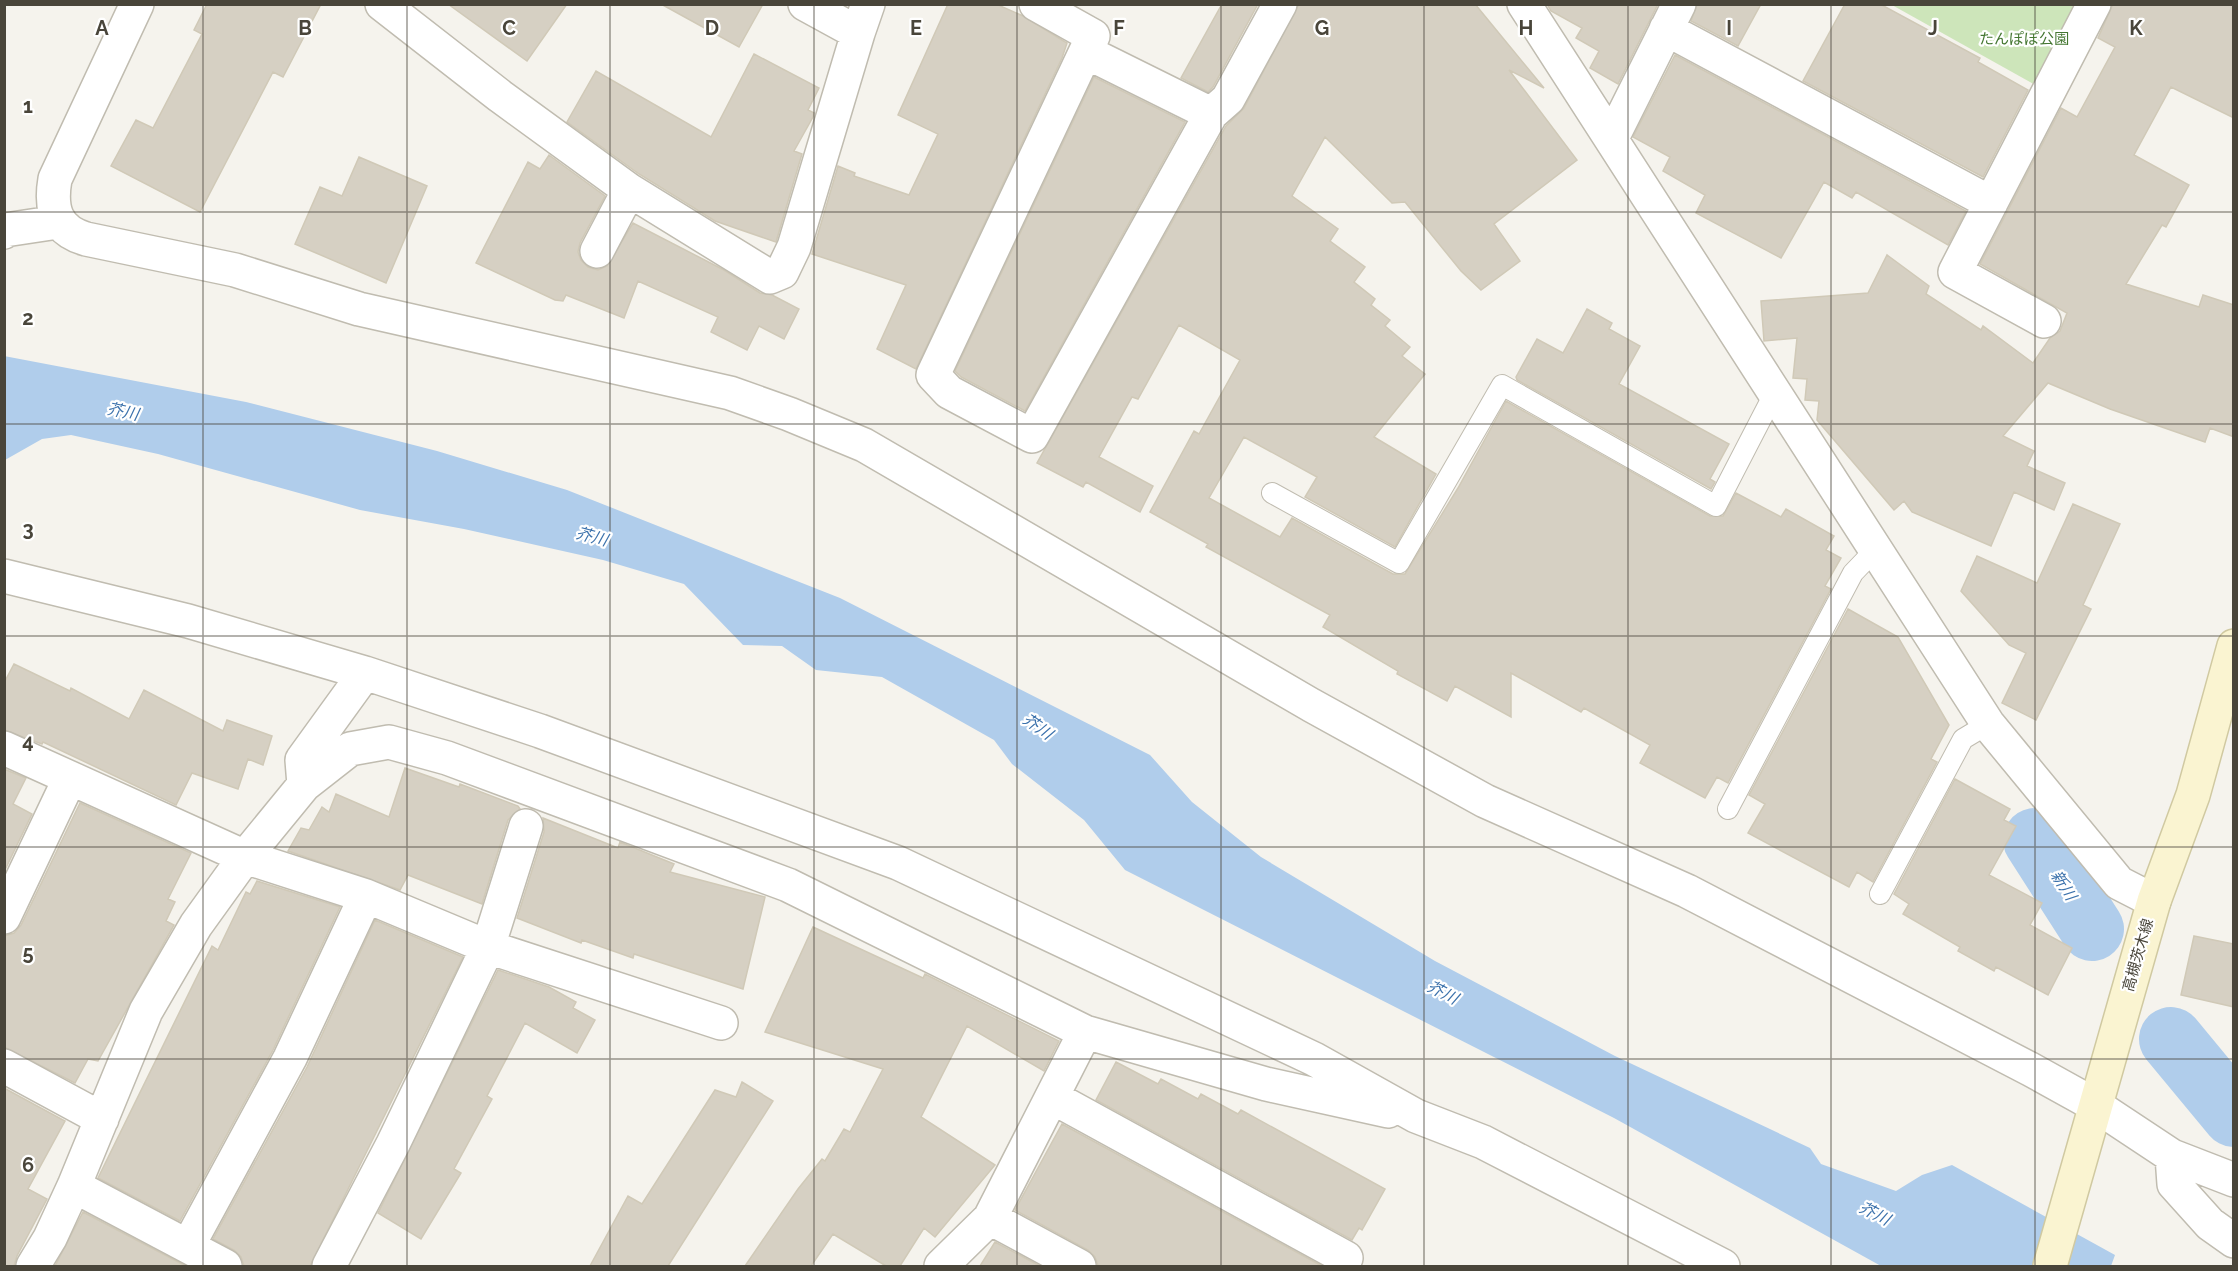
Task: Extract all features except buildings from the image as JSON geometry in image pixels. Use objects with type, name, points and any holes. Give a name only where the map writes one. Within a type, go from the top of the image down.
[{"type":"main road","name":"高槻茨木線","points":[[2050,1266],[2154,901],[2193,795],[2234,646]]},
{"type":"street","points":[[137,4],[60,165],[53,188],[52,207],[58,222],[76,236],[235,270],[359,309],[730,393],[864,445],[1311,705],[1485,801],[1687,891],[2095,1105],[2172,1156],[2234,1180]]},
{"type":"street","points":[[382,4],[500,96],[629,190],[770,277],[782,272],[794,247],[863,19],[805,4]]},
{"type":"street","points":[[1036,4],[1093,36],[933,375],[950,392],[1032,435],[1211,114],[1228,99],[1280,4]]},
{"type":"street","points":[[1524,4],[1988,724],[2119,883],[2154,901]]},
{"type":"street","points":[[2044,321],[1955,272],[2094,4]]},
{"type":"street","points":[[1612,138],[1672,17],[1991,202]]},
{"type":"street","points":[[1086,52],[1211,114]]},
{"type":"street","points":[[597,251],[629,190]]},
{"type":"street","points":[[5,230],[58,222]]},
{"type":"street","points":[[4,576],[188,621],[365,673],[540,731],[898,863],[1314,1059],[1416,1116],[1483,1142],[1724,1266]]},
{"type":"street","points":[[304,785],[303,760],[365,673]]},
{"type":"street","points":[[33,1266],[50,1238],[74,1186],[146,1011],[196,925],[245,857],[304,785],[350,749],[389,742],[447,759],[788,885],[1085,1032],[1266,1084],[1357,1106],[1416,1116]]},
{"type":"street","points":[[4,748],[245,857],[366,896],[488,947],[721,1023]]},
{"type":"street","points":[[4,916],[70,778]]},
{"type":"street","points":[[329,1266],[393,1144],[488,947],[526,826]]},
{"type":"street","points":[[188,1246],[290,1058],[366,896]]},
{"type":"street","points":[[939,1266],[990,1218],[1085,1032]]},
{"type":"street","points":[[4,1066],[102,1119]]},
{"type":"street","points":[[1052,1097],[1346,1258]]},
{"type":"street","points":[[2172,1156],[2174,1184],[2210,1224],[2234,1241]]},
{"type":"street","points":[[74,1186],[225,1266]]},
{"type":"street","points":[[990,1218],[1079,1266]]},
{"type":"lane","points":[[1272,493],[1400,563],[1502,385],[1716,506],[1775,392]]},
{"type":"lane","points":[[1728,809],[1853,573],[1876,549]]},
{"type":"lane","points":[[1880,894],[1964,739],[1988,724]]},
{"type":"green space","name":"たんぽぽ公園","points":[[1892,5],[2081,5],[2039,87]]},
{"type":"water","name":"芥川","points":[[4,356],[246,402],[437,451],[567,490],[840,598],[1150,755],[1192,802],[1261,857],[1435,961],[1615,1056],[1810,1148],[1821,1164],[1896,1191],[1922,1175],[1952,1165],[2115,1255],[2111,1266],[1881,1266],[1614,1118],[1125,870],[1084,820],[1012,764],[994,740],[882,677],[816,670],[782,646],[743,645],[684,584],[603,560],[464,529],[360,510],[158,454],[71,435],[42,439],[5,460]]},
{"type":"waterway","name":"新川","points":[[2035,840],[2092,929]]},
{"type":"waterway","name":"新川","points":[[2171,1039],[2234,1115]]}]
